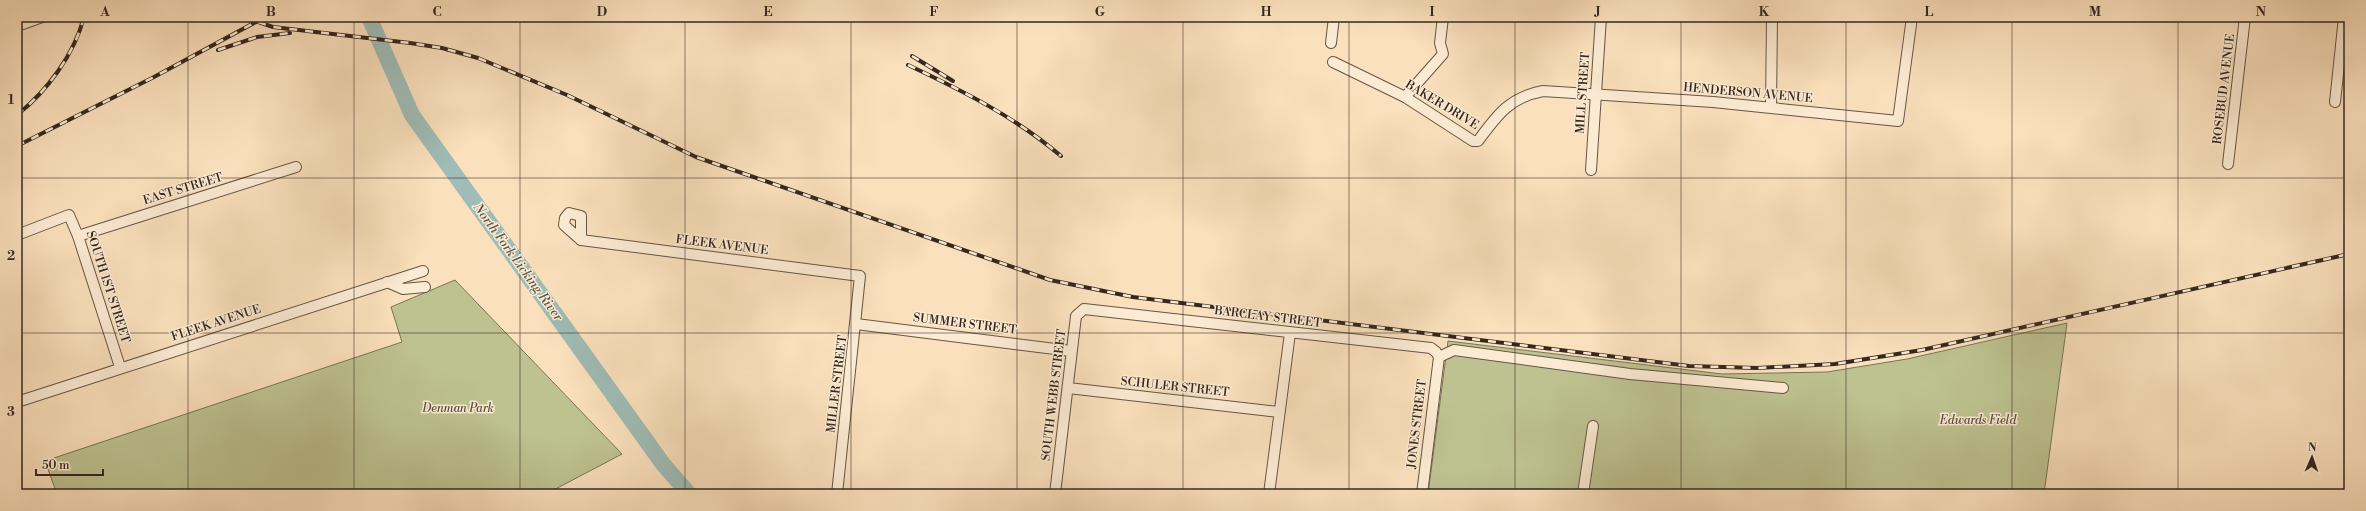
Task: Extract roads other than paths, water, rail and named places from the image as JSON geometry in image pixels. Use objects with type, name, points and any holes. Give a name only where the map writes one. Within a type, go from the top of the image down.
[{"type":"street","points":[[17,26],[42,17]]},
{"type":"street","points":[[1331,43],[1334,17]]},
{"type":"street","points":[[1405,97],[1442,54],[1440,44],[1443,17]]},
{"type":"street","name":"MILL STREET","points":[[1591,170],[1601,17]]},
{"type":"street","points":[[1771,107],[1772,17]]},
{"type":"street","name":"HENDERSON AVENUE","points":[[1596,95],[1771,107],[1898,121],[1912,17]]},
{"type":"street","name":"ROSEBUD AVENUE","points":[[2228,164],[2245,17]]},
{"type":"street","points":[[2335,102],[2344,17]]},
{"type":"street","name":"BAKER DRIVE","points":[[1333,62],[1405,97],[1471,140],[1478,141],[1502,111],[1517,98],[1543,92],[1596,95]]},
{"type":"street","name":"EAST STREET","points":[[78,236],[296,167]]},
{"type":"street","name":"SOUTH 1ST STREET","points":[[17,235],[69,215],[78,236],[120,367]]},
{"type":"street","name":"FLEEK AVENUE","points":[[581,240],[860,276]]},
{"type":"street","name":"FLEEK AVENUE","points":[[17,402],[120,367],[423,271]]},
{"type":"street","name":"MILLER STREET","points":[[837,494],[860,276]]},
{"type":"street","points":[[387,282],[403,289],[425,287]]},
{"type":"street","name":"BARCLAY STREET","points":[[1089,308],[1290,333],[1431,348],[1439,357]]},
{"type":"street","name":"SOUTH WEBB STREET","points":[[1055,494],[1076,316],[1079,311],[1089,308]]},
{"type":"street","name":"SUMMER STREET","points":[[856,324],[1071,351]]},
{"type":"street","points":[[1269,494],[1290,333]]},
{"type":"street","points":[[1439,357],[1454,350],[1630,374],[1783,388]]},
{"type":"street","name":"JONES STREET","points":[[1422,494],[1439,357]]},
{"type":"street","name":"SCHULER STREET","points":[[1068,388],[1279,412]]},
{"type":"street","points":[[1584,494],[1593,426]]},
{"type":"waterway","name":"North Fork Licking River","points":[[369,17],[412,115],[663,464],[689,494]]},
{"type":"railway","points":[[17,115],[39,95],[58,71],[74,45],[84,17]]},
{"type":"railway","points":[[243,17],[273,27],[410,43],[442,48],[478,58],[567,95],[696,157],[1050,280],[1133,297],[1689,366],[1757,368],[1835,364],[1922,350],[2349,254]]},
{"type":"railway","points":[[17,146],[154,77],[265,17]]},
{"type":"railway","points":[[218,50],[257,37],[290,33]]},
{"type":"railway","points":[[912,56],[953,81]]},
{"type":"railway","points":[[908,65],[949,85],[1007,117],[1061,156]]},
{"type":"park label","name":"Denman Park","points":[[458,408]]},
{"type":"park label","name":"Edwards Field","points":[[1978,420]]}]
